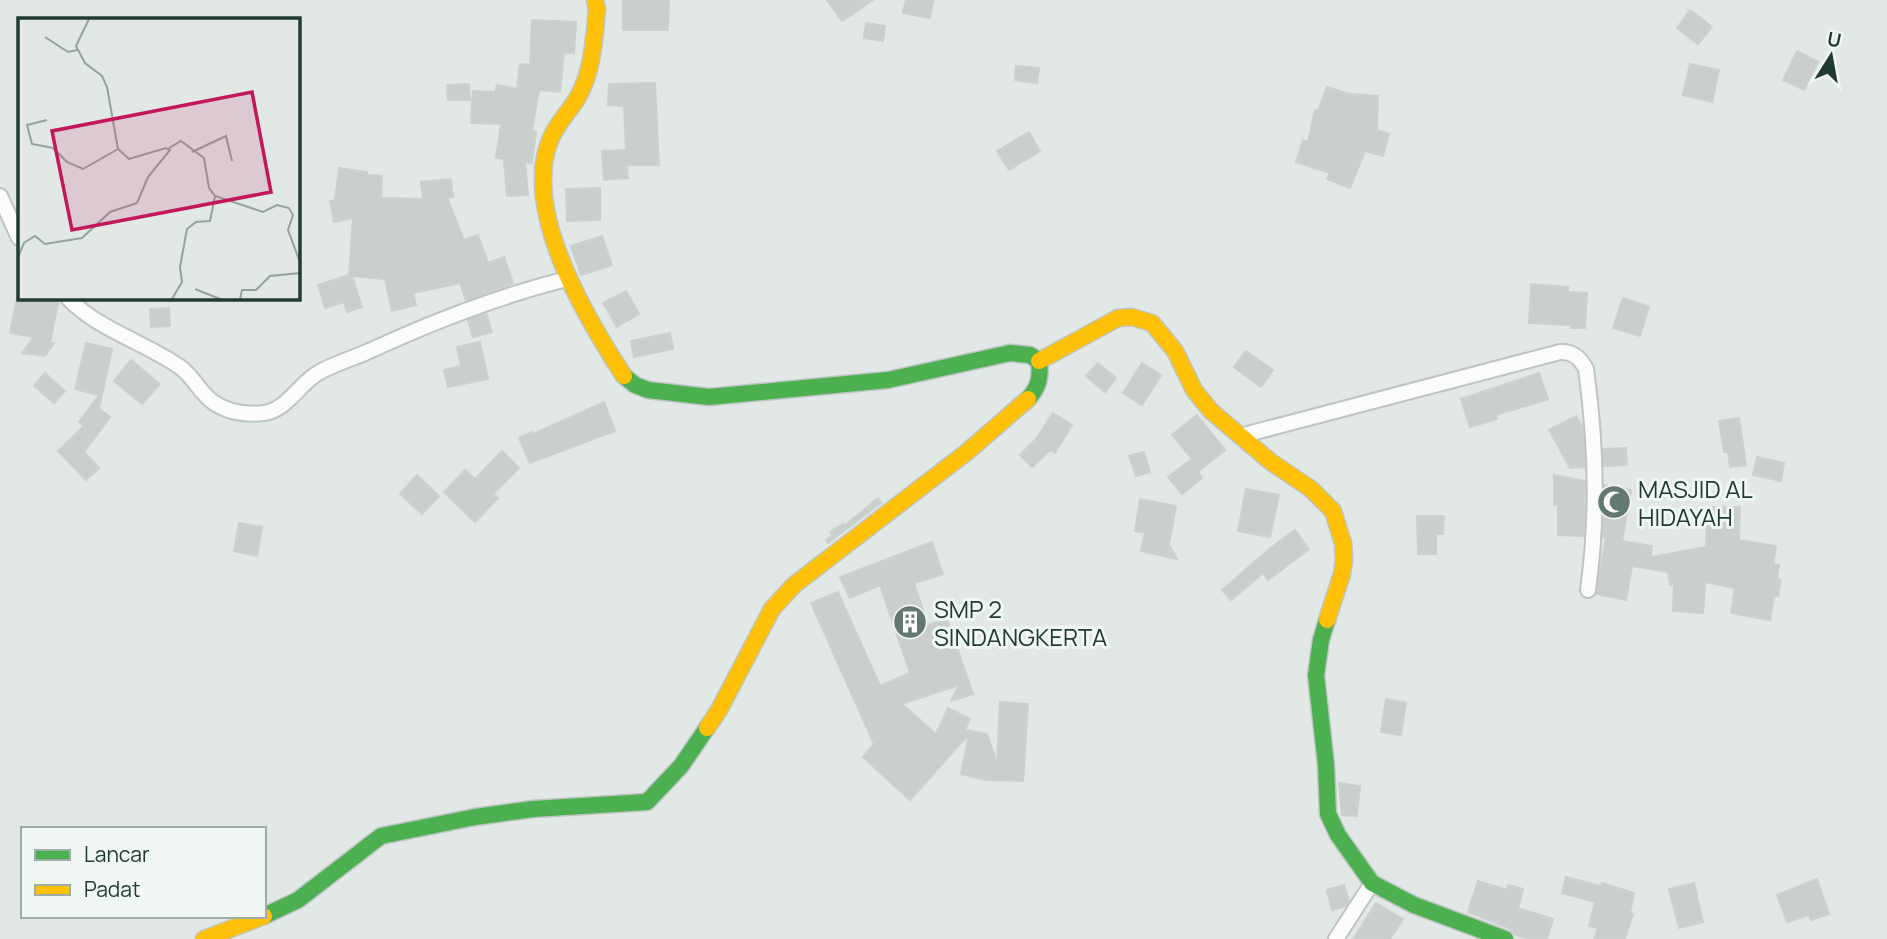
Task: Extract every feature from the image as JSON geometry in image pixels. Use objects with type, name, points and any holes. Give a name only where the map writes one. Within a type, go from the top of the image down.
[{"type":"street","points":[[266,915],[285,909],[321,886],[381,836],[533,808],[647,802],[681,766],[719,710],[772,609],[794,585],[967,452],[1030,397],[1038,385],[1041,374],[1038,361],[1030,355],[1010,353],[888,380],[709,397],[648,390],[623,376],[567,279],[548,221],[544,181],[545,160],[551,137],[578,97],[590,71],[597,9],[595,0]]},
{"type":"street","points":[[0,195],[18,236]]},
{"type":"street","points":[[69,299],[81,312],[151,348],[183,369],[212,401],[232,411],[261,414],[280,407],[317,373],[410,332],[523,290],[567,279]]},
{"type":"street","points":[[1038,361],[1118,318],[1143,318],[1152,323],[1175,351],[1194,390],[1211,411],[1270,462],[1311,489],[1333,511],[1338,522],[1344,560],[1342,575],[1321,639],[1316,675],[1326,765],[1328,814],[1338,835],[1372,883],[1414,905],[1505,939]]},
{"type":"street","points":[[1240,436],[1560,352],[1573,354],[1580,358],[1586,369],[1593,449],[1593,531],[1588,590]]},
{"type":"street","points":[[1336,939],[1372,883]]},
{"type":"street","points":[[204,939],[259,918]]},
{"type":"building","points":[[623,0],[669,0],[668,30],[623,30]]},
{"type":"building","points":[[827,0],[873,0],[842,21]]},
{"type":"building","points":[[906,0],[933,0],[930,18],[903,13]]},
{"type":"building","points":[[1690,10],[1712,27],[1698,44],[1677,28]]},
{"type":"building","points":[[532,20],[576,22],[574,53],[564,53],[560,92],[539,90],[532,131],[536,132],[532,163],[525,162],[528,195],[507,196],[504,159],[496,158],[501,124],[471,123],[473,91],[495,92],[497,85],[517,89],[520,64],[530,65]]},
{"type":"building","points":[[866,23],[885,26],[883,41],[864,38]]},
{"type":"building","points":[[1797,51],[1818,62],[1804,90],[1783,80]]},
{"type":"building","points":[[1690,64],[1719,70],[1712,102],[1683,95]]},
{"type":"building","points":[[1016,66],[1039,68],[1037,83],[1015,80]]},
{"type":"building","points":[[655,83],[659,165],[627,165],[628,178],[604,180],[602,151],[626,150],[624,106],[608,105],[609,84]]},
{"type":"building","points":[[469,84],[470,100],[448,100],[447,85]]},
{"type":"building","points":[[1327,87],[1349,94],[1378,96],[1377,130],[1389,134],[1383,156],[1365,151],[1350,188],[1327,179],[1330,173],[1296,162],[1303,140],[1308,142],[1315,110],[1318,111]]},
{"type":"building","points":[[1029,132],[1040,151],[1009,170],[997,151]]},
{"type":"building","points":[[339,168],[382,176],[381,198],[423,199],[421,182],[451,179],[453,197],[447,198],[464,240],[478,235],[488,263],[504,257],[513,283],[466,300],[460,283],[413,293],[416,305],[392,311],[385,279],[352,276],[362,307],[347,312],[344,302],[325,308],[318,285],[349,275],[353,218],[334,222],[330,201],[335,200]]},
{"type":"building","points":[[600,188],[600,220],[567,221],[566,189]]},
{"type":"building","points":[[602,236],[612,265],[581,275],[571,246]]},
{"type":"building","points":[[1531,284],[1568,287],[1568,292],[1587,293],[1585,328],[1529,323]]},
{"type":"building","points":[[626,291],[639,314],[617,327],[603,303]]},
{"type":"building","points":[[17,298],[59,299],[50,343],[54,343],[45,356],[22,353],[34,337],[10,333]]},
{"type":"building","points":[[1623,298],[1649,307],[1640,336],[1613,328]]},
{"type":"building","points":[[169,308],[170,326],[151,327],[150,309]]},
{"type":"building","points":[[486,313],[492,332],[473,337],[468,320]]},
{"type":"building","points":[[670,333],[673,349],[634,357],[631,341]]},
{"type":"building","points":[[480,342],[488,379],[448,387],[444,370],[461,366],[457,347]]},
{"type":"building","points":[[86,343],[112,349],[99,409],[110,417],[84,452],[99,468],[86,480],[58,451],[84,426],[79,422],[99,395],[75,389]]},
{"type":"building","points":[[1246,351],[1273,370],[1261,387],[1234,367]]},
{"type":"building","points":[[131,360],[160,384],[142,404],[114,381]]},
{"type":"building","points":[[1098,363],[1116,378],[1105,392],[1086,376]]},
{"type":"building","points":[[1142,363],[1161,375],[1142,405],[1123,393]]},
{"type":"building","points":[[45,373],[65,391],[54,403],[34,386]]},
{"type":"building","points":[[1539,373],[1548,399],[1496,415],[1497,419],[1470,427],[1461,399]]},
{"type":"building","points":[[604,402],[615,431],[530,463],[519,438]]},
{"type":"building","points":[[1053,413],[1072,425],[1055,453],[1050,450],[1032,467],[1020,455],[1036,439]]},
{"type":"building","points":[[1197,415],[1225,450],[1198,472],[1202,478],[1182,494],[1168,477],[1192,459],[1172,435]]},
{"type":"building","points":[[1576,416],[1583,428],[1585,467],[1570,468],[1549,430]]},
{"type":"building","points":[[1739,418],[1746,465],[1730,467],[1728,452],[1724,452],[1719,421]]},
{"type":"building","points":[[1626,448],[1627,465],[1604,466],[1603,449]]},
{"type":"building","points":[[502,451],[519,468],[493,494],[498,498],[475,522],[444,492],[465,470],[475,479]]},
{"type":"building","points":[[1144,452],[1150,472],[1136,476],[1129,456]]},
{"type":"building","points":[[1757,457],[1784,463],[1781,481],[1753,475]]},
{"type":"building","points":[[417,475],[439,496],[422,514],[400,494]]},
{"type":"building","points":[[1554,475],[1585,481],[1584,536],[1558,535]]},
{"type":"building","points":[[1604,485],[1631,490],[1622,541],[1652,546],[1651,557],[1706,547],[1707,507],[1740,507],[1739,540],[1776,546],[1773,564],[1779,565],[1777,579],[1781,580],[1778,596],[1774,596],[1770,620],[1731,613],[1735,588],[1705,582],[1703,613],[1673,611],[1674,584],[1670,585],[1668,572],[1632,566],[1626,600],[1596,594],[1606,537],[1603,537]]},
{"type":"building","points":[[1246,489],[1279,495],[1270,537],[1238,531]]},
{"type":"building","points":[[878,498],[881,503],[828,543],[826,540],[833,535],[830,532],[843,524],[844,526]]},
{"type":"building","points":[[1140,499],[1176,506],[1169,545],[1177,559],[1141,551],[1145,533],[1135,531]]},
{"type":"building","points":[[1417,516],[1444,516],[1443,534],[1436,534],[1436,554],[1418,554]]},
{"type":"building","points":[[239,523],[262,527],[257,556],[234,551]]},
{"type":"building","points":[[1295,530],[1309,549],[1268,580],[1263,573],[1231,600],[1222,590]]},
{"type":"building","points":[[932,542],[943,574],[914,583],[928,625],[947,619],[973,694],[951,701],[959,685],[902,704],[936,734],[948,708],[970,719],[965,730],[987,734],[997,763],[1000,702],[1028,704],[1023,781],[986,780],[961,774],[969,734],[910,800],[863,757],[874,744],[811,603],[838,592],[880,686],[910,673],[880,585],[850,598],[840,577]]},
{"type":"building","points":[[1386,699],[1406,703],[1401,735],[1381,732]]},
{"type":"building","points":[[1339,783],[1360,786],[1357,816],[1342,815]]},
{"type":"building","points":[[1566,877],[1601,886],[1602,883],[1634,893],[1630,913],[1633,914],[1625,939],[1594,939],[1598,928],[1589,926],[1595,902],[1562,893]]},
{"type":"building","points":[[1817,879],[1829,914],[1811,920],[1809,915],[1787,922],[1777,895]]},
{"type":"building","points":[[1478,881],[1507,890],[1508,885],[1523,889],[1518,908],[1553,919],[1547,939],[1529,939],[1516,935],[1509,928],[1468,912]]},
{"type":"building","points":[[1694,883],[1703,922],[1679,928],[1669,889]]},
{"type":"building","points":[[1344,885],[1349,901],[1346,906],[1332,910],[1327,890]]},
{"type":"building","points":[[1376,903],[1403,919],[1390,939],[1353,939]]},
{"type":"traffic: fast","points":[[624,376],[635,385],[648,390],[709,397],[888,380],[1010,353],[1030,355],[1039,361],[1038,382],[1028,399]]},
{"type":"traffic: fast","points":[[1327,620],[1316,675],[1326,765],[1328,814],[1338,835],[1372,883],[1414,905],[1505,939]]},
{"type":"traffic: fast","points":[[266,915],[298,900],[381,836],[475,817],[533,809],[647,802],[681,766],[707,728]]},
{"type":"traffic: slow","points":[[595,0],[597,9],[590,65],[578,97],[551,138],[544,166],[544,197],[550,229],[576,294],[624,376]]},
{"type":"traffic: slow","points":[[1039,361],[1118,318],[1132,317],[1152,323],[1175,351],[1194,390],[1211,411],[1271,462],[1311,489],[1333,511],[1343,543],[1344,560],[1327,620]]},
{"type":"traffic: slow","points":[[707,728],[772,609],[794,585],[967,452],[1028,399]]},
{"type":"traffic: slow","points":[[204,939],[259,918]]},
{"type":"place","name":"MASJID AL HIDAYAH","points":[[1614,502]]},
{"type":"place","name":"SMP 2 SINDANGKERTA","points":[[910,622]]}]
